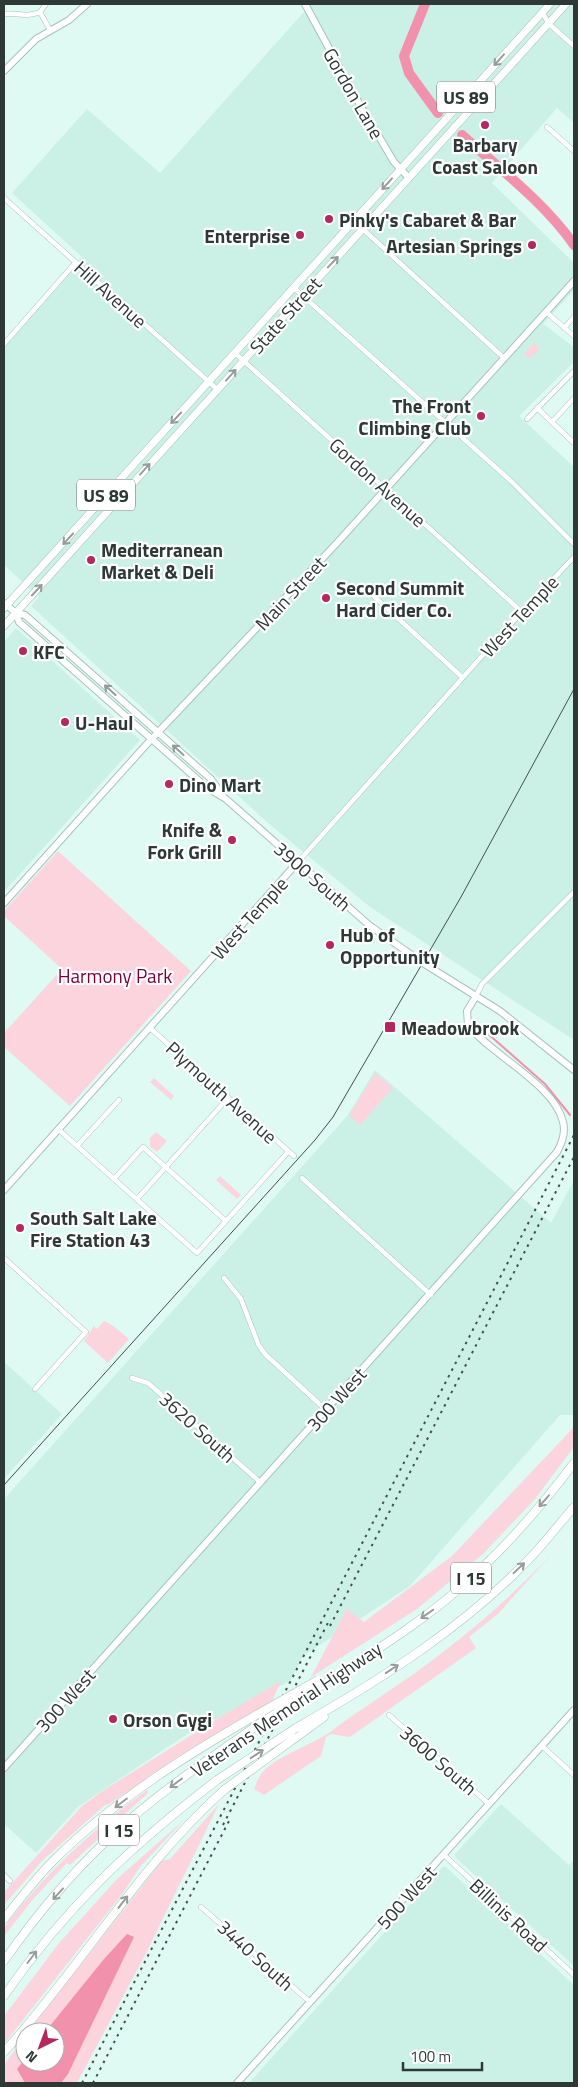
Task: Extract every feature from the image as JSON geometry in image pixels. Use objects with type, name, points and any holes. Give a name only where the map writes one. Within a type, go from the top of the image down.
[{"type":"highway","name":"Veterans Memorial Highway","points":[[4,1961],[47,1906],[86,1861],[128,1821],[179,1781],[259,1724],[320,1683],[346,1670],[434,1609],[470,1579],[511,1539],[574,1463]]},
{"type":"highway","name":"Veterans Memorial Highway","points":[[4,1996],[64,1918],[114,1864],[172,1814],[218,1780],[296,1728],[352,1696],[454,1625],[490,1596],[532,1556],[574,1507]]},
{"type":"highway","points":[[4,1919],[53,1861],[116,1806],[181,1760],[265,1710],[320,1683]]},
{"type":"highway","points":[[4,2052],[163,1851],[195,1816],[224,1790],[352,1696]]},
{"type":"highway","points":[[4,2056],[12,2043]]},
{"type":"main road","name":"State Street","points":[[5,605],[550,4]]},
{"type":"main road","name":"State Street","points":[[4,626],[566,4]]},
{"type":"street","points":[[4,14],[12,13],[29,16],[40,12],[46,4]]},
{"type":"street","points":[[4,71],[29,44],[76,15],[87,4]]},
{"type":"street","name":"Gordon Lane","points":[[305,4],[344,78],[400,170],[408,178]]},
{"type":"street","points":[[40,12],[50,30]]},
{"type":"street","points":[[542,12],[549,24],[574,46]]},
{"type":"street","points":[[547,127],[574,151]]},
{"type":"street","name":"Hill Avenue","points":[[4,198],[218,390]]},
{"type":"street","points":[[354,221],[504,358]]},
{"type":"street","points":[[4,344],[76,262]]},
{"type":"street","name":"Main Street","points":[[4,903],[152,738],[386,489],[574,281]]},
{"type":"street","points":[[294,288],[532,502],[574,544]]},
{"type":"street","points":[[546,312],[574,336]]},
{"type":"street","points":[[564,328],[574,317]]},
{"type":"street","name":"Gordon Avenue","points":[[235,353],[522,612]]},
{"type":"street","points":[[527,419],[574,372]]},
{"type":"street","points":[[552,422],[574,398]]},
{"type":"street","points":[[537,408],[574,443]]},
{"type":"street","name":"West Temple","points":[[4,1190],[462,677],[574,556]]},
{"type":"street","points":[[366,589],[462,677]]},
{"type":"street","name":"3900 South","points":[[5,605],[16,613],[25,615],[210,779],[226,799],[297,863],[369,925],[423,963],[523,1028],[574,1070]]},
{"type":"street","name":"3900 South","points":[[16,613],[19,622],[206,787],[226,799]]},
{"type":"street","points":[[476,996],[482,984],[574,892]]},
{"type":"street","name":"300 West","points":[[4,1768],[551,1161],[563,1137],[561,1116],[548,1098],[471,1028],[466,1020],[467,1011],[476,996]]},
{"type":"street","name":"Plymouth Avenue","points":[[150,1028],[294,1156]]},
{"type":"street","points":[[137,1199],[228,1098]]},
{"type":"street","points":[[77,1146],[119,1100]]},
{"type":"street","points":[[58,1129],[198,1253],[288,1152]]},
{"type":"street","points":[[114,1179],[143,1147],[226,1221]]},
{"type":"street","points":[[302,1178],[431,1295]]},
{"type":"street","points":[[4,1258],[86,1332],[35,1389]]},
{"type":"street","points":[[224,1278],[241,1299],[259,1346],[266,1355],[326,1410]]},
{"type":"street","name":"3620 South","points":[[132,1378],[148,1383],[261,1483]]},
{"type":"street","name":"500 West","points":[[237,2083],[574,1710]]},
{"type":"street","name":"3600 South","points":[[389,1716],[490,1804]]},
{"type":"street","points":[[542,1746],[574,1776]]},
{"type":"street","name":"Billinis Road","points":[[444,1855],[574,1975]]},
{"type":"street","points":[[4,1875],[10,1881]]},
{"type":"street","name":"3440 South","points":[[201,1908],[310,2002]]},
{"type":"shaded area","points":[[311,4],[574,4],[574,123],[557,108],[492,183],[574,263],[574,290],[543,324],[574,347],[574,362],[519,416],[574,467],[574,1040],[370,907],[268,823],[31,606],[39,597],[4,565],[4,346],[82,257],[12,193],[87,109],[160,173]]},
{"type":"shaded area","points":[[16,628],[140,740],[4,892],[4,642]]},
{"type":"shaded area","points":[[375,1070],[551,1223],[574,1180],[574,1415],[560,1415],[410,1586],[303,1656],[290,1681],[189,1733],[79,1806],[36,1853],[4,1824],[4,1499],[348,1115]]},
{"type":"shaded area","points":[[4,1362],[62,1414],[4,1479]]},
{"type":"shaded area","points":[[501,1804],[569,1865],[574,1860],[574,1966],[455,1857],[455,1854]]},
{"type":"shaded area","points":[[443,1867],[446,1867],[574,1985],[574,2083],[249,2083]]},
{"type":"shaded area","points":[[127,1934],[134,1937],[68,2074],[61,2083],[25,2083],[19,2072],[65,2072],[65,2022],[53,2022],[104,1959]]},
{"type":"green space","points":[[534,343],[540,349],[529,359],[524,354]]},
{"type":"green space","name":"Harmony Park","points":[[58,851],[191,971],[70,1106],[4,1047],[4,1033],[62,969],[4,916],[4,911]]},
{"type":"green space","points":[[375,1073],[393,1088],[360,1125],[349,1115]]},
{"type":"green space","points":[[154,1078],[174,1096],[171,1100],[150,1082]]},
{"type":"green space","points":[[156,1132],[167,1141],[157,1152],[150,1146],[150,1138]]},
{"type":"green space","points":[[220,1176],[241,1195],[237,1199],[216,1180]]},
{"type":"green space","points":[[104,1321],[129,1339],[108,1363],[84,1341],[94,1326],[97,1329]]},
{"type":"green space","points":[[574,1427],[574,1447],[535,1499],[484,1553],[417,1609],[311,1677],[347,1609],[364,1622],[452,1556]]},
{"type":"green space","points":[[554,1551],[498,1614],[469,1637],[476,1648],[350,1737],[331,1734],[326,1737],[321,1756],[264,1795],[254,1789],[261,1775],[268,1767],[330,1732],[408,1678],[475,1627],[516,1590]]},
{"type":"green space","points":[[281,1681],[272,1701],[181,1755],[105,1805],[43,1860],[4,1905],[4,1892],[82,1806],[104,1790]]},
{"type":"green space","points":[[147,1790],[148,1793],[70,1865],[67,1863],[34,1898],[4,1936],[4,1929],[8,1922],[39,1885],[90,1835]]},
{"type":"green space","points":[[219,1804],[145,1955],[77,2083],[4,2083],[4,2065],[15,2050],[15,2072],[65,2072],[65,2022],[36,2022],[162,1861],[170,1859]]},
{"type":"green space","points":[[184,1820],[140,1867],[123,1893],[21,2022],[15,2022],[15,2030],[4,2044],[4,2016],[59,1943],[118,1878]]},
{"type":"waterway","points":[[425,4],[404,56],[409,73],[438,113]]},
{"type":"waterway","points":[[462,135],[536,201],[574,245]]},
{"type":"waterway","points":[[478,1025],[545,1084],[570,1115]]},
{"type":"tram line","points":[[4,1485],[315,1140],[333,1117],[461,897],[574,689]]},
{"type":"railway","points":[[82,2083],[574,1135]]},
{"type":"railway","points":[[330,1626],[574,1157]]},
{"type":"railway","points":[[223,1825],[330,1619]]},
{"type":"railway","points":[[93,2083],[229,1821]]},
{"type":"place","name":"Barbary Coast Saloon","points":[[485,125]]},
{"type":"place","name":"Pinky's Cabaret & Bar","points":[[329,219]]},
{"type":"place","name":"Enterprise","points":[[300,235]]},
{"type":"place","name":"Artesian Springs","points":[[532,245]]},
{"type":"place","name":"The Front Climbing Club","points":[[481,416]]},
{"type":"place","name":"Mediterranean Market & Deli","points":[[91,560]]},
{"type":"place","name":"Second Summit Hard Cider Co.","points":[[326,598]]},
{"type":"place","name":"KFC","points":[[23,651]]},
{"type":"place","name":"U-Haul","points":[[65,722]]},
{"type":"place","name":"Dino Mart","points":[[169,784]]},
{"type":"place","name":"Knife & Fork Grill","points":[[232,840]]},
{"type":"place","name":"Hub of Opportunity","points":[[330,945]]},
{"type":"place","name":"Meadowbrook","points":[[390,1027]]},
{"type":"place","name":"South Salt Lake Fire Station 43","points":[[20,1228]]},
{"type":"place","name":"Orson Gygi","points":[[113,1719]]}]
